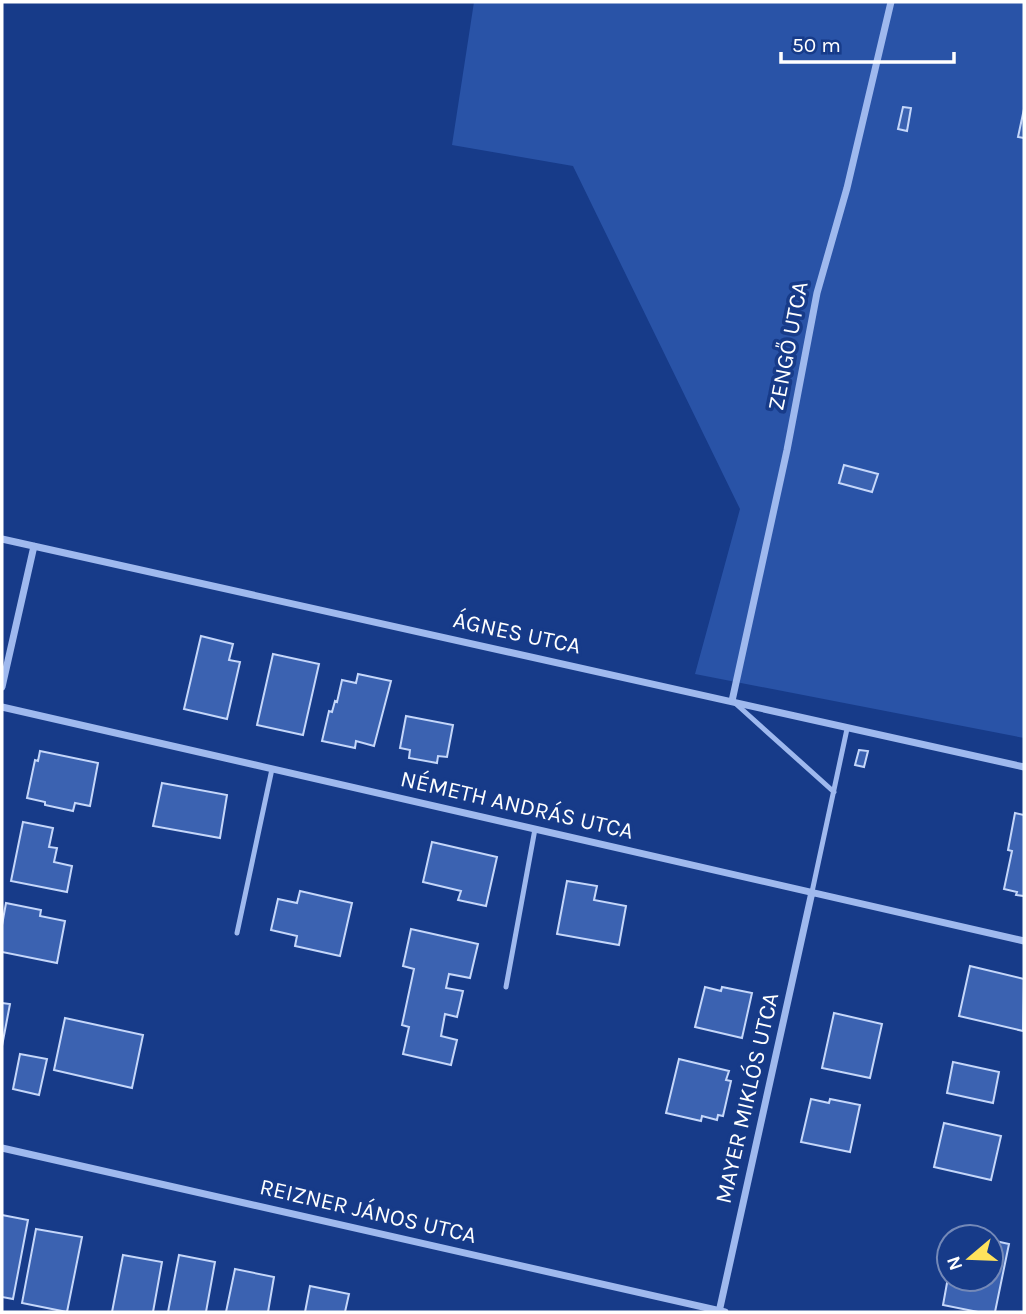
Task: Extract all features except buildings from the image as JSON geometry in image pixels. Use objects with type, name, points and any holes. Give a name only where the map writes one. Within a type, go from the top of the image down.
[{"type":"street","name":"ZENGŐ UTCA","points":[[733,701],[787,450],[817,293],[847,188],[891,2]]},
{"type":"street","name":"ÁGNES UTCA","points":[[2,539],[1024,767]]},
{"type":"street","points":[[2,687],[34,546]]},
{"type":"street","name":"NÉMETH ANDRÁS UTCA","points":[[2,707],[1024,941]]},
{"type":"street","name":"MAYER MIKLÓS UTCA","points":[[721,1312],[812,892]]},
{"type":"street","name":"REIZNER JÁNOS UTCA","points":[[2,1148],[721,1312]]},
{"type":"lane","points":[[733,701],[835,792]]},
{"type":"lane","points":[[812,892],[847,729]]},
{"type":"lane","points":[[237,933],[272,769]]},
{"type":"lane","points":[[506,987],[535,829]]},
{"type":"shaded area","points":[[474,2],[1024,2],[1024,738],[695,674],[740,509],[573,166],[452,145]]}]
